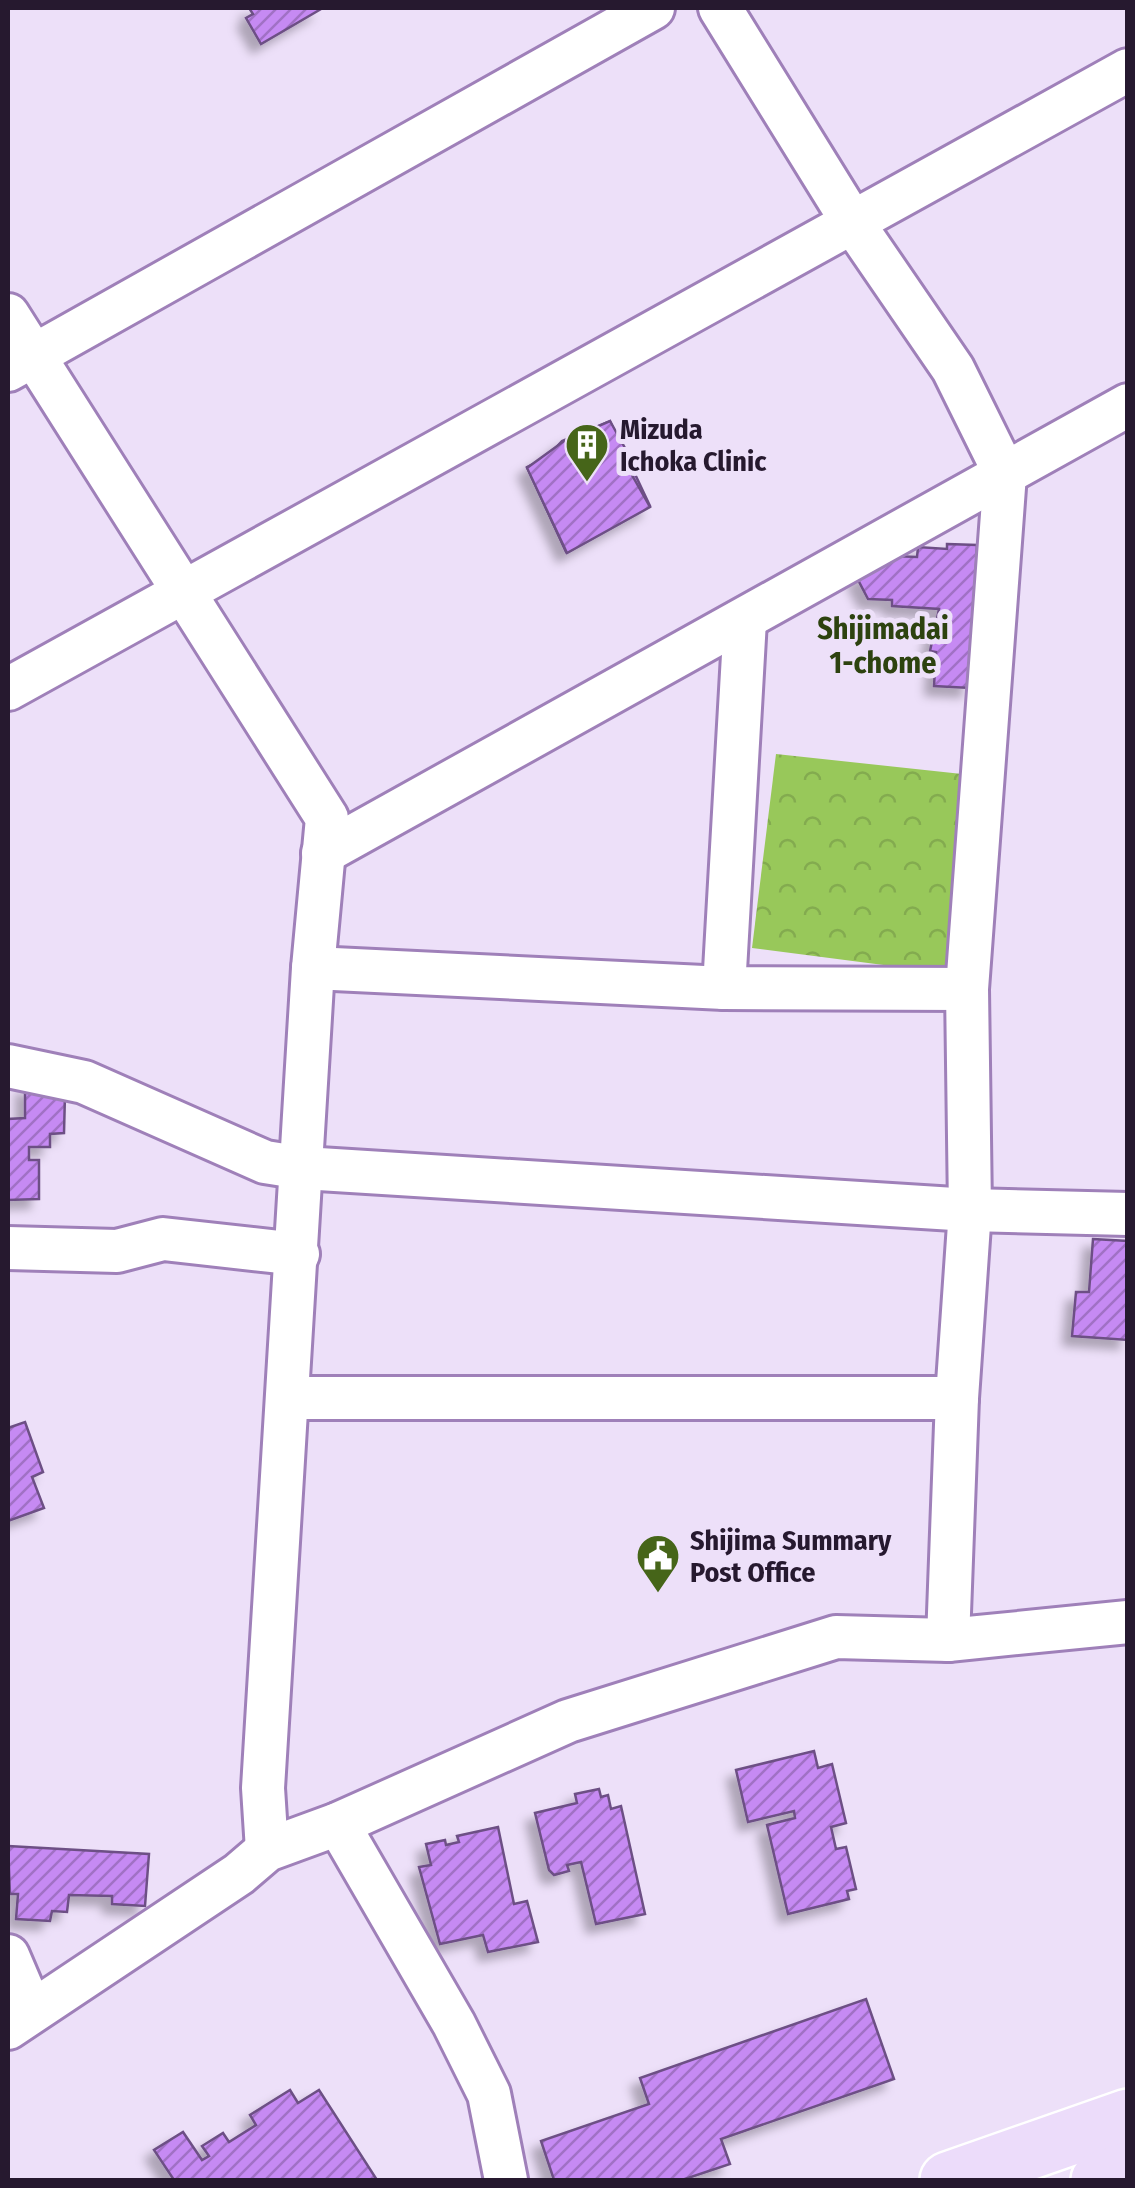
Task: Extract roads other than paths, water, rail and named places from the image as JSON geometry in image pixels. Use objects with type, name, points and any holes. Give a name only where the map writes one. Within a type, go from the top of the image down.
[{"type":"main road","points":[[948,2180],[1128,2117]]},
{"type":"main road","points":[[1099,2180],[1128,2170]]},
{"type":"street","points":[[22,362],[653,8]]},
{"type":"street","points":[[720,8],[853,223],[953,369],[1005,474],[966,989],[970,1210],[957,1398],[948,1640]]},
{"type":"street","points":[[8,689],[1128,70]]},
{"type":"street","points":[[8,315],[22,362],[184,593],[327,818],[313,968],[264,1788],[267,1850]]},
{"type":"street","points":[[323,853],[1128,405]]},
{"type":"street","points":[[724,988],[746,620]]},
{"type":"street","points":[[313,968],[724,988],[966,989]]},
{"type":"street","points":[[8,1066],[84,1082],[265,1162],[304,1168],[970,1210],[1128,1214]]},
{"type":"street","points":[[8,1248],[117,1251],[163,1238],[298,1254]]},
{"type":"street","points":[[288,1398],[957,1398]]},
{"type":"street","points":[[8,1956],[19,2019],[239,1874],[267,1850],[338,1824],[568,1721],[836,1637],[948,1640],[1128,1622]]},
{"type":"street","points":[[338,1824],[454,2024],[488,2094],[506,2180]]},
{"type":"place","name":"Mizuda Ichoka Clinic","points":[[587,483]]},
{"type":"place","name":"Shijima Summary Post Office","points":[[658,1594]]},
{"type":"district","name":"Shijimadai 1-chome","points":[[883,646]]}]
